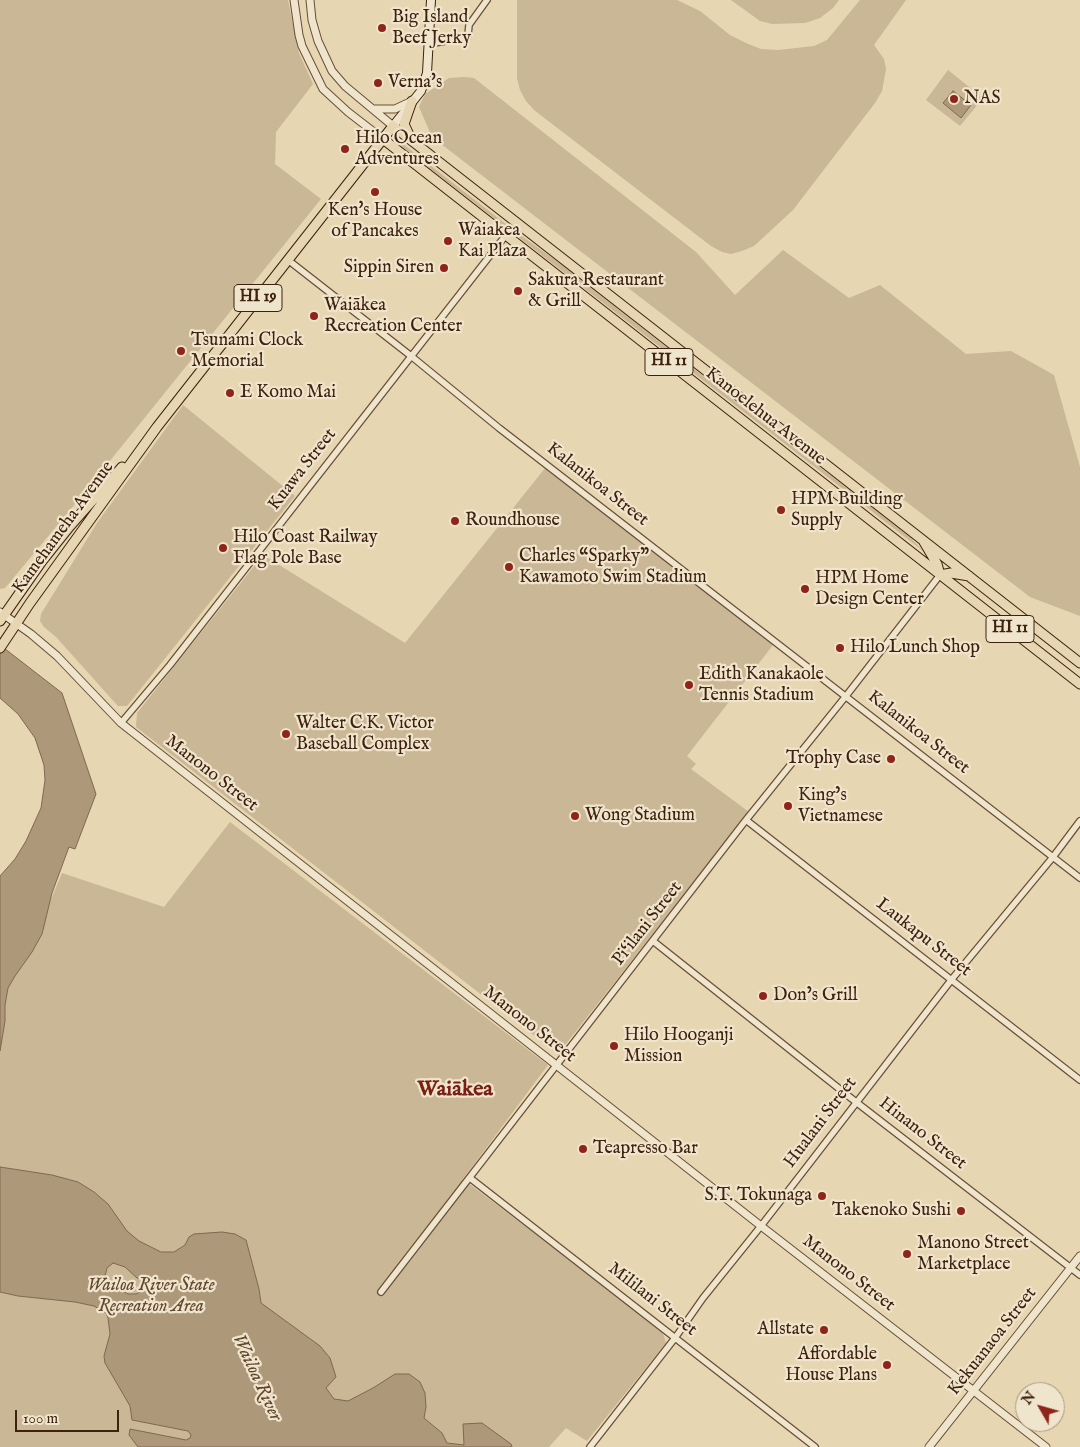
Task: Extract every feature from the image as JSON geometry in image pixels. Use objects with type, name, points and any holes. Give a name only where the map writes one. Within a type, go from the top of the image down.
[{"type":"main road","points":[[429,47],[431,0]]},
{"type":"main road","name":"HI 19","points":[[393,126],[421,91],[427,74],[429,47]]},
{"type":"main road","points":[[412,101],[404,124],[413,141]]},
{"type":"main road","name":"Kamehameha Avenue","points":[[0,648],[74,541],[157,427],[393,126]]},
{"type":"main road","name":"Kanoelehua Avenue","points":[[393,126],[1080,663]]},
{"type":"main road","name":"Kanoelehua Avenue","points":[[382,139],[1080,684]]},
{"type":"main road","name":"Kamehameha Avenue","points":[[2,616],[70,526],[157,427]]},
{"type":"main road","points":[[921,537],[937,564],[940,575],[951,573],[969,576]]},
{"type":"street","points":[[294,0],[302,46],[323,89],[382,139]]},
{"type":"street","points":[[310,0],[314,31],[326,61],[338,79],[393,126]]},
{"type":"street","points":[[429,47],[467,36],[469,25],[487,0]]},
{"type":"street","points":[[372,109],[391,109],[412,101]]},
{"type":"street","name":"Kuawa Street","points":[[121,723],[170,665],[506,235]]},
{"type":"street","name":"Kalanikoa Street","points":[[288,260],[411,356],[499,428],[1080,878]]},
{"type":"street","name":"Pi‘ilani Street","points":[[381,1292],[746,820],[940,575]]},
{"type":"street","name":"Manono Street","points":[[2,616],[17,623],[57,656],[121,723],[761,1226],[1046,1447]]},
{"type":"street","name":"Laukapu Street","points":[[746,820],[1080,1080]]},
{"type":"street","name":"Hualani Street","points":[[590,1447],[675,1338],[703,1298],[952,979],[1053,857],[1080,821]]},
{"type":"street","name":"Hinano Street","points":[[653,941],[856,1102],[1080,1275]]},
{"type":"street","name":"Mililani Street","points":[[470,1178],[815,1447]]},
{"type":"street","name":"Kekuanaoa Street","points":[[929,1447],[1080,1256]]},
{"type":"green space","points":[[0,0],[288,0],[299,53],[313,84],[276,132],[275,164],[321,199],[80,498],[5,588],[0,589]]},
{"type":"green space","points":[[517,0],[677,0],[700,11],[730,35],[746,43],[761,49],[778,50],[814,46],[827,40],[860,0],[906,0],[874,45],[884,59],[886,69],[882,91],[875,103],[793,210],[754,246],[731,254],[711,246],[534,110],[526,101],[520,90],[517,78]]},
{"type":"green space","points":[[731,0],[839,0],[833,8],[820,18],[805,23],[772,24],[760,21]]},
{"type":"green space","name":"NAS","points":[[948,70],[983,98],[960,126],[926,100]]},
{"type":"green space","points":[[449,78],[474,78],[696,252],[735,295],[783,250],[849,298],[880,285],[966,354],[1011,351],[1054,375],[1080,467],[1080,616],[1030,597],[432,137],[419,107],[425,94]]},
{"type":"green space","points":[[403,144],[516,232],[561,264],[798,451],[874,508],[909,536],[923,551],[400,145]]},
{"type":"green space","points":[[183,405],[295,496],[127,706],[118,706],[56,637],[44,627],[40,621],[41,614],[97,523]]},
{"type":"green space","points":[[546,467],[773,645],[687,756],[696,764],[691,769],[749,812],[558,1054],[136,727],[137,713],[263,555],[405,643]]},
{"type":"green space","name":"Wailoa River State Recreation Area","points":[[230,822],[548,1065],[463,1179],[662,1330],[666,1343],[587,1441],[566,1428],[549,1447],[0,1447],[0,888],[47,909],[62,873],[164,907]]},
{"type":"water","points":[[953,91],[971,105],[961,118],[943,103]]},
{"type":"water","points":[[0,645],[62,693],[96,794],[75,849],[69,847],[52,893],[42,934],[8,988],[0,1051],[0,876],[15,859],[26,841],[41,808],[45,780],[44,765],[35,738],[18,714],[0,698]]},
{"type":"water","name":"Wailoa River","points":[[0,1167],[52,1175],[78,1182],[108,1204],[127,1231],[139,1241],[161,1252],[174,1252],[185,1245],[189,1237],[194,1234],[222,1232],[235,1234],[246,1240],[261,1303],[320,1346],[330,1358],[336,1377],[326,1388],[334,1399],[348,1401],[395,1374],[409,1374],[420,1382],[425,1393],[426,1407],[424,1418],[442,1433],[447,1443],[464,1445],[463,1424],[482,1423],[511,1444],[512,1447],[138,1447],[129,1435],[130,1429],[186,1440],[191,1435],[188,1431],[132,1420],[130,1406],[105,1363],[104,1356],[110,1334],[106,1313],[94,1306],[75,1302],[18,1296],[0,1292]],"holes":[[[113,1263],[125,1267],[137,1278],[141,1279],[142,1288],[140,1292],[128,1294],[106,1280],[107,1268]]]},
{"type":"place","name":"Big Island Beef Jerky","points":[[382,28]]},
{"type":"place","name":"Verna's","points":[[378,83]]},
{"type":"place","name":"NAS","points":[[954,99]]},
{"type":"place","name":"Hilo Ocean Adventures","points":[[345,149]]},
{"type":"place","name":"Ken's House of Pancakes","points":[[375,192]]},
{"type":"place","name":"Waiakea Kai Plaza","points":[[448,241]]},
{"type":"place","name":"Sippin Siren","points":[[444,268]]},
{"type":"place","name":"Sakura Restaurant & Grill","points":[[518,291]]},
{"type":"place","name":"Waiākea Recreation Center","points":[[314,316]]},
{"type":"place","name":"Tsunami Clock Memorial","points":[[181,351]]},
{"type":"place","name":"E Komo Mai","points":[[230,393]]},
{"type":"place","name":"HPM Building Supply","points":[[781,510]]},
{"type":"place","name":"Roundhouse","points":[[455,521]]},
{"type":"place","name":"Hilo Coast Railway Flag Pole Base","points":[[223,548]]},
{"type":"place","name":"Charles “Sparky” Kawamoto Swim Stadium","points":[[509,567]]},
{"type":"place","name":"HPM Home Design Center","points":[[805,589]]},
{"type":"place","name":"Hilo Lunch Shop","points":[[840,648]]},
{"type":"place","name":"Edith Kanakaole Tennis Stadium","points":[[689,685]]},
{"type":"place","name":"Walter C.K. Victor Baseball Complex","points":[[286,734]]},
{"type":"place","name":"Trophy Case","points":[[891,759]]},
{"type":"place","name":"King’s Vietnamese","points":[[788,806]]},
{"type":"place","name":"Wong Stadium","points":[[575,816]]},
{"type":"place","name":"Don’s Grill","points":[[763,996]]},
{"type":"place","name":"Hilo Hooganji Mission","points":[[614,1046]]},
{"type":"place","name":"Teapresso Bar","points":[[583,1149]]},
{"type":"place","name":"S.T. Tokunaga","points":[[822,1196]]},
{"type":"place","name":"Takenoko Sushi","points":[[961,1211]]},
{"type":"place","name":"Manono Street Marketplace","points":[[907,1254]]},
{"type":"place","name":"Allstate","points":[[824,1330]]},
{"type":"place","name":"Affordable House Plans","points":[[887,1365]]},
{"type":"district","name":"Waiākea","points":[[455,1090]]}]
